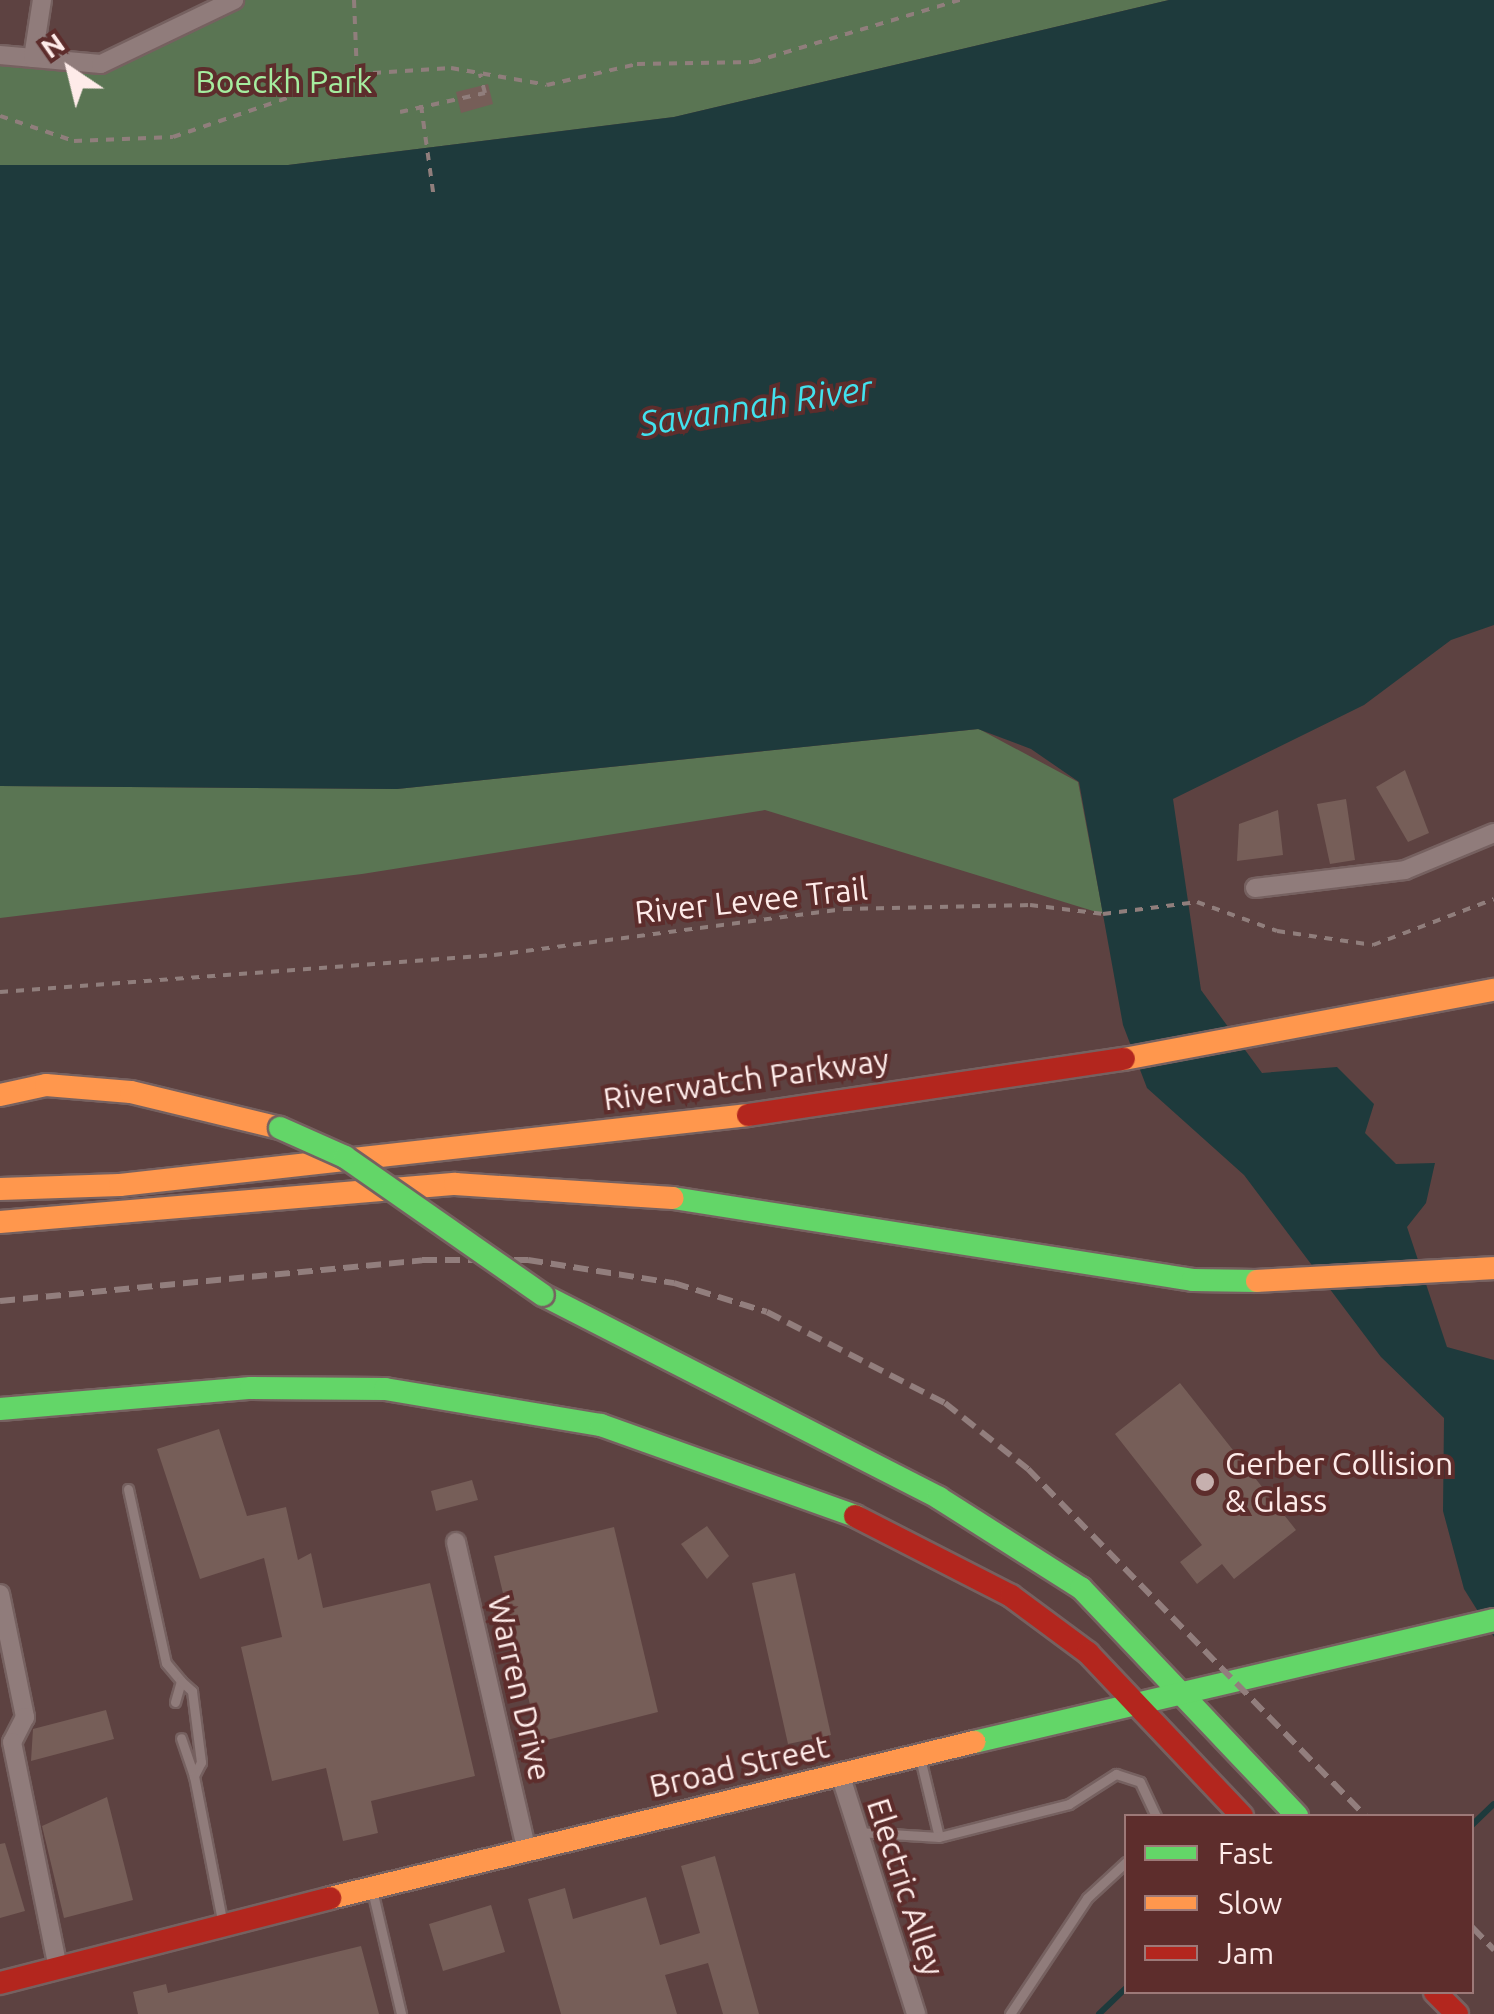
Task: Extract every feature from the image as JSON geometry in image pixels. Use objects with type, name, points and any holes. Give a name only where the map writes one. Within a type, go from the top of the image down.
[{"type":"main road","name":"Riverwatch Parkway","points":[[0,1189],[159,1180],[1052,1074],[1494,990]]},
{"type":"main road","points":[[0,1094],[46,1085],[132,1092],[280,1128],[345,1157],[543,1295],[1024,1550],[1081,1588],[1187,1695],[1295,1814]]},
{"type":"main road","points":[[0,1222],[455,1184],[736,1202],[1193,1280],[1342,1282],[1494,1268]]},
{"type":"main road","points":[[0,1408],[251,1388],[386,1389],[600,1425],[862,1518],[1011,1596],[1088,1653],[1238,1812]]},
{"type":"main road","name":"Broad Street","points":[[0,1983],[372,1890],[526,1847],[841,1777],[1494,1620]]},
{"type":"main road","points":[[1437,1994],[1456,2014]]},
{"type":"street","points":[[34,58],[42,0]]},
{"type":"street","points":[[0,56],[100,64],[234,0]]},
{"type":"street","points":[[1255,888],[1405,870],[1494,833]]},
{"type":"street","name":"Warren Drive","points":[[456,1542],[526,1847]]},
{"type":"street","points":[[0,1594],[24,1717],[12,1742],[58,1968]]},
{"type":"street","name":"Electric Alley","points":[[841,1777],[852,1831],[916,2014]]},
{"type":"lane","points":[[128,1489],[166,1663],[192,1691],[197,1726],[194,1776]]},
{"type":"lane","points":[[175,1702],[181,1681]]},
{"type":"lane","points":[[181,1738],[194,1776],[223,1928]]},
{"type":"lane","points":[[920,1758],[939,1837]]},
{"type":"lane","points":[[852,1831],[939,1837],[1069,1804],[1116,1774],[1140,1782],[1155,1814]]},
{"type":"lane","points":[[1010,2014],[1088,1898],[1124,1864]]},
{"type":"lane","points":[[372,1890],[402,2014]]},
{"type":"path","points":[[354,0],[357,74]]},
{"type":"path","points":[[0,116],[74,142],[173,138],[283,104],[357,74],[480,74],[548,85],[637,64],[752,62],[940,2],[960,0]]},
{"type":"path","points":[[400,112],[485,93],[480,74]]},
{"type":"path","points":[[421,105],[433,192]]},
{"type":"path","name":"River Levee Trail","points":[[0,992],[494,955],[844,910],[1030,906],[1103,914],[1186,906],[1373,944],[1494,899]]},
{"type":"green space","name":"Boeckh Park","points":[[234,0],[1169,0],[674,117],[288,165],[0,165],[0,56],[101,64]]},
{"type":"green space","points":[[979,729],[1078,782],[1103,914],[765,810],[362,874],[0,918],[0,786],[397,789]]},
{"type":"water","name":"Savannah River","points":[[1169,0],[1494,0],[1494,625],[1451,640],[1364,705],[1173,799],[1201,990],[1262,1073],[1337,1067],[1374,1104],[1365,1133],[1396,1164],[1435,1163],[1426,1203],[1407,1227],[1447,1347],[1494,1360],[1494,1637],[1464,1589],[1443,1511],[1444,1418],[1381,1357],[1244,1175],[1147,1088],[1123,1025],[1079,782],[1031,749],[978,729],[397,789],[0,786],[0,165],[288,165],[674,117]]},
{"type":"building","points":[[488,84],[493,104],[461,113],[456,92]]},
{"type":"building","points":[[1405,770],[1429,833],[1408,842],[1376,787]]},
{"type":"building","points":[[1346,799],[1355,860],[1330,864],[1317,804]]},
{"type":"building","points":[[1278,810],[1283,855],[1237,861],[1239,824]]},
{"type":"building","name":"Gerber Collision & Glass","points":[[1180,1383],[1296,1530],[1234,1579],[1222,1564],[1197,1584],[1180,1562],[1202,1545],[1115,1434]]},
{"type":"building","points":[[219,1429],[247,1516],[286,1507],[298,1560],[311,1553],[323,1608],[430,1583],[475,1776],[371,1801],[378,1833],[343,1841],[326,1768],[272,1781],[241,1647],[282,1637],[264,1558],[200,1579],[157,1449]]},
{"type":"building","points":[[472,1480],[478,1500],[436,1511],[431,1491]]},
{"type":"building","points":[[707,1526],[729,1556],[707,1579],[681,1544]]},
{"type":"building","points":[[614,1527],[658,1712],[539,1742],[494,1556]]},
{"type":"building","points":[[795,1573],[831,1735],[788,1744],[752,1583]]},
{"type":"building","points":[[106,1710],[114,1739],[31,1761],[33,1729]]},
{"type":"building","points":[[107,1797],[133,1900],[64,1918],[42,1826]]},
{"type":"building","points":[[5,1843],[25,1911],[0,1918],[0,1844]]},
{"type":"building","points":[[715,1856],[759,2014],[723,2014],[708,1963],[665,1975],[677,2014],[561,2014],[528,1899],[565,1888],[573,1919],[646,1897],[660,1945],[700,1933],[681,1866]]},
{"type":"building","points":[[491,1905],[505,1952],[443,1971],[429,1924]]},
{"type":"building","points":[[361,1946],[379,2014],[138,2014],[133,1992],[166,1984],[168,1993]]},
{"type":"waterway","points":[[1474,1823],[1494,1804]]},
{"type":"waterway","points":[[1099,2014],[1124,1990]]},
{"type":"railway","points":[[0,1301],[422,1260],[528,1260],[674,1283],[767,1312],[945,1403],[1028,1469],[1363,1814]]},
{"type":"railway","points":[[1474,1929],[1494,1950]]},
{"type":"traffic: fast","points":[[280,1128],[345,1157],[543,1295]]},
{"type":"traffic: fast","points":[[673,1198],[1193,1280],[1257,1281]]},
{"type":"traffic: fast","points":[[543,1295],[939,1498],[1081,1588],[1295,1814]]},
{"type":"traffic: fast","points":[[0,1409],[251,1388],[385,1389],[601,1425],[855,1516]]},
{"type":"traffic: fast","points":[[974,1742],[1494,1620]]},
{"type":"traffic: slow","points":[[1124,1059],[1494,990]]},
{"type":"traffic: slow","points":[[0,1095],[46,1085],[131,1092],[280,1128]]},
{"type":"traffic: slow","points":[[0,1189],[120,1185],[748,1115]]},
{"type":"traffic: slow","points":[[0,1222],[455,1184],[673,1198]]},
{"type":"traffic: slow","points":[[1257,1281],[1494,1268]]},
{"type":"traffic: slow","points":[[330,1898],[974,1742]]},
{"type":"traffic: jam","points":[[748,1115],[1124,1059]]},
{"type":"traffic: jam","points":[[855,1516],[1011,1596],[1088,1653],[1240,1814]]},
{"type":"traffic: jam","points":[[0,1983],[330,1898]]},
{"type":"traffic: jam","points":[[1437,1994],[1457,2014]]},
{"type":"place","name":"Gerber Collision & Glass","points":[[1205,1482]]}]
